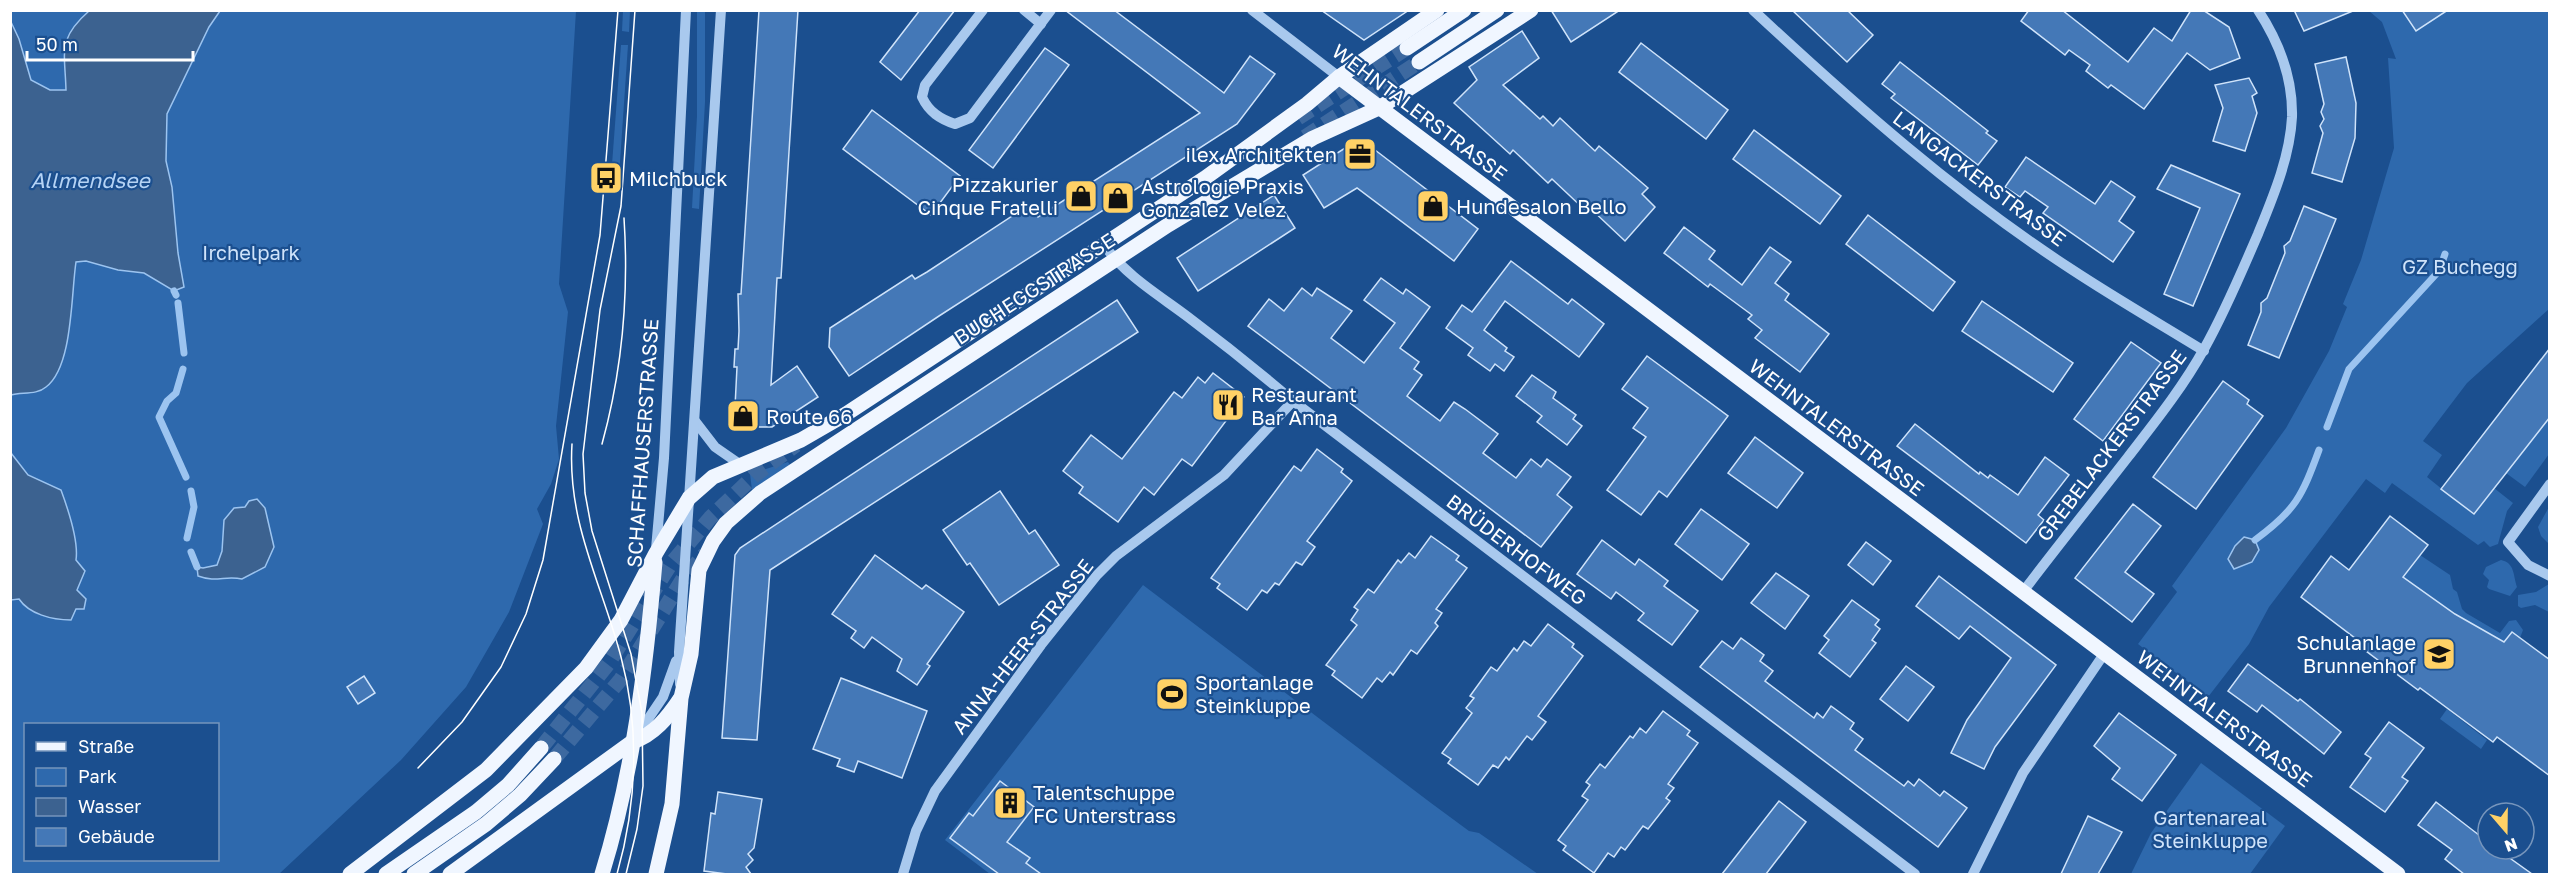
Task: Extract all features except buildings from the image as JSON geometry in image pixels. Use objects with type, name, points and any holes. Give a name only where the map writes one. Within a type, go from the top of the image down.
[{"type":"main road","name":"BUCHEGGSTRASSE","points":[[350,874],[486,771],[586,668],[621,620],[656,553],[689,498],[713,477],[767,457],[846,414],[1105,246],[1205,178],[1307,104],[1339,77],[1437,10]]},
{"type":"main road","points":[[1407,48],[1464,10]]},
{"type":"main road","points":[[1419,62],[1497,10]]},
{"type":"main road","name":"BUCHEGGSTRASSE","points":[[681,698],[691,654],[699,570],[712,542],[726,523],[760,493],[1168,225],[1313,138],[1378,108],[1532,10]]},
{"type":"main road","name":"WEHNTALERSTRASSE","points":[[1339,77],[2389,872]]},
{"type":"main road","name":"SCHAFFHAUSERSTRASSE","points":[[602,874],[621,802],[632,742],[650,622],[656,553]]},
{"type":"main road","points":[[450,874],[632,742],[648,734],[667,718],[681,698]]},
{"type":"main road","points":[[656,874],[672,804],[681,698]]},
{"type":"main road","points":[[386,874],[476,812],[508,784],[541,748]]},
{"type":"main road","points":[[414,874],[486,824],[520,795],[554,759]]},
{"type":"street","name":"SCHAFFHAUSERSTRASSE","points":[[656,553],[664,458],[686,10]]},
{"type":"street","points":[[681,698],[678,652],[695,421],[720,10]]},
{"type":"street","points":[[983,10],[926,85],[922,96],[926,106],[941,119],[955,124],[970,118],[1051,10]]},
{"type":"street","points":[[1024,10],[1041,24]]},
{"type":"street","name":"WEHNTALERSTRASSE","points":[[1252,10],[1339,77]]},
{"type":"street","name":"LANGACKERSTRASSE","points":[[1753,10],[1844,95],[1971,197],[2070,269],[2204,351]]},
{"type":"street","name":"GREBELACKERSTRASSE","points":[[2022,593],[2164,411],[2204,351],[2240,276],[2289,150],[2292,116],[2285,66],[2278,45],[2258,10]]},
{"type":"street","name":"BRÜDERHOFWEG","points":[[1105,246],[1115,260],[1166,304],[1180,311],[1234,352],[1293,401],[1915,874]]},
{"type":"street","name":"ANNA-HEER-STRASSE","points":[[903,874],[916,831],[935,791],[1041,645],[1091,582],[1116,556],[1224,476],[1293,401]]},
{"type":"street","points":[[695,421],[715,447],[741,465]]},
{"type":"street","points":[[2550,484],[2508,542],[2528,565],[2550,576]]},
{"type":"street","points":[[632,742],[663,697],[678,652]]},
{"type":"street","points":[[1973,874],[2023,773],[2104,654]]},
{"type":"green space","name":"Irchelpark","points":[[10,11],[576,11],[559,284],[568,312],[556,426],[559,459],[551,484],[537,509],[543,524],[509,612],[466,687],[401,760],[279,874],[11,874]]},
{"type":"green space","points":[[623,11],[630,11],[629,32],[622,31]]},
{"type":"green space","points":[[697,11],[705,11],[705,102],[699,209],[692,208],[697,116]]},
{"type":"green space","name":"GZ Buchegg","points":[[2369,11],[2549,11],[2549,309],[2467,383],[2423,441],[2442,455],[2427,477],[2473,514],[2494,488],[2513,503],[2507,511],[2498,544],[2490,547],[2484,541],[2478,545],[2392,483],[2385,493],[2366,479],[2269,607],[2249,644],[2208,697],[2138,644],[2177,592],[2172,586],[2286,428],[2329,351],[2347,307],[2343,304],[2361,260],[2394,148],[2388,58],[2396,59],[2382,22]]},
{"type":"green space","points":[[621,45],[628,45],[618,191],[610,191]]},
{"type":"green space","points":[[2549,417],[2549,454],[2525,487],[2506,473]]},
{"type":"green space","points":[[788,462],[790,465],[752,490],[750,474]]},
{"type":"green space","points":[[2549,507],[2549,544],[2541,536],[2538,527]]},
{"type":"green space","points":[[2420,555],[2450,575],[2453,589],[2457,592],[2462,609],[2466,613],[2500,633],[2509,621],[2516,620],[2523,630],[2520,638],[2512,632],[2504,642],[2455,614],[2403,577]]},
{"type":"green space","points":[[2501,560],[2509,564],[2514,574],[2517,587],[2510,596],[2489,589],[2487,587],[2489,580],[2483,574],[2486,567]]},
{"type":"green space","points":[[2549,584],[2549,612],[2535,605],[2521,608],[2518,606],[2518,595],[2536,592]]},
{"type":"green space","name":"Sportanlage Steinkluppe","points":[[1143,585],[1469,831],[1479,833],[1538,874],[990,874],[945,840]]},
{"type":"green space","points":[[2447,709],[2487,740],[2481,749],[2440,719]]},
{"type":"green space","name":"Gartenareal Steinkluppe","points":[[2201,763],[2285,826],[2250,874],[2131,874],[2151,833]]},
{"type":"water","name":"Allmendsee","points":[[89,11],[220,11],[209,27],[167,114],[166,161],[172,187],[178,253],[184,287],[174,291],[144,273],[118,270],[86,261],[76,262],[66,347],[55,377],[42,390],[11,395],[11,22],[19,39],[31,80],[50,90],[66,90],[64,56],[67,38]]},
{"type":"water","points":[[11,453],[28,475],[61,490],[64,498],[74,534],[76,560],[85,571],[77,590],[86,599],[84,609],[76,609],[71,620],[42,615],[29,609],[19,599],[11,600]]},
{"type":"water","points":[[257,499],[265,508],[274,547],[265,567],[242,579],[210,579],[198,576],[197,567],[217,565],[222,551],[224,520],[234,508],[245,507],[249,501]]},
{"type":"water","points":[[2244,537],[2255,540],[2259,550],[2252,562],[2234,569],[2228,559],[2235,546]]},
{"type":"waterway","points":[[2327,427],[2349,369],[2439,271],[2445,254]]},
{"type":"waterway","points":[[174,291],[176,295]]},
{"type":"waterway","points":[[178,303],[184,353]]},
{"type":"waterway","points":[[183,369],[176,393],[167,401],[159,417],[186,477]]},
{"type":"waterway","points":[[2255,540],[2280,520],[2296,501],[2308,479],[2319,450]]},
{"type":"waterway","points":[[187,538],[194,507],[191,491]]},
{"type":"waterway","points":[[191,552],[197,567]]},
{"type":"tunnel","points":[[1298,118],[1407,48]]},
{"type":"tunnel","points":[[1305,137],[1419,62]]},
{"type":"tunnel","points":[[541,748],[608,664],[670,565],[710,518],[755,475],[796,445]]},
{"type":"tunnel","points":[[554,759],[621,679],[684,577],[705,554]]},
{"type":"tram line","points":[[418,768],[462,722],[501,667],[526,614],[543,560],[600,235],[618,10]]},
{"type":"tram line","points":[[626,874],[637,829],[643,786],[642,713],[631,654],[592,531],[585,493],[583,454],[600,310],[621,206],[635,10]]},
{"type":"tram line","points":[[602,444],[615,389],[625,304],[624,218]]},
{"type":"tram line","points":[[572,444],[572,473],[580,527],[621,657],[631,711],[634,766],[632,793],[629,821],[617,874]]},
{"type":"place","name":"ilex Architekten","points":[[1360,154]]},
{"type":"place","name":"Milchbuck","points":[[606,178]]},
{"type":"place","name":"Pizzakurier Cinque Fratelli","points":[[1081,196]]},
{"type":"place","name":"Astrologie Praxis Gonzalez Velez","points":[[1118,198]]},
{"type":"place","name":"Hundesalon Bello","points":[[1433,206]]},
{"type":"place","name":"Restaurant Bar Anna","points":[[1228,405]]},
{"type":"place","name":"Route 66","points":[[743,416]]},
{"type":"place","name":"Schulanlage Brunnenhof","points":[[2439,654]]},
{"type":"place","name":"Sportanlage Steinkluppe","points":[[1172,694]]},
{"type":"place","name":"Talentschuppe FC Unterstrass","points":[[1010,803]]}]
